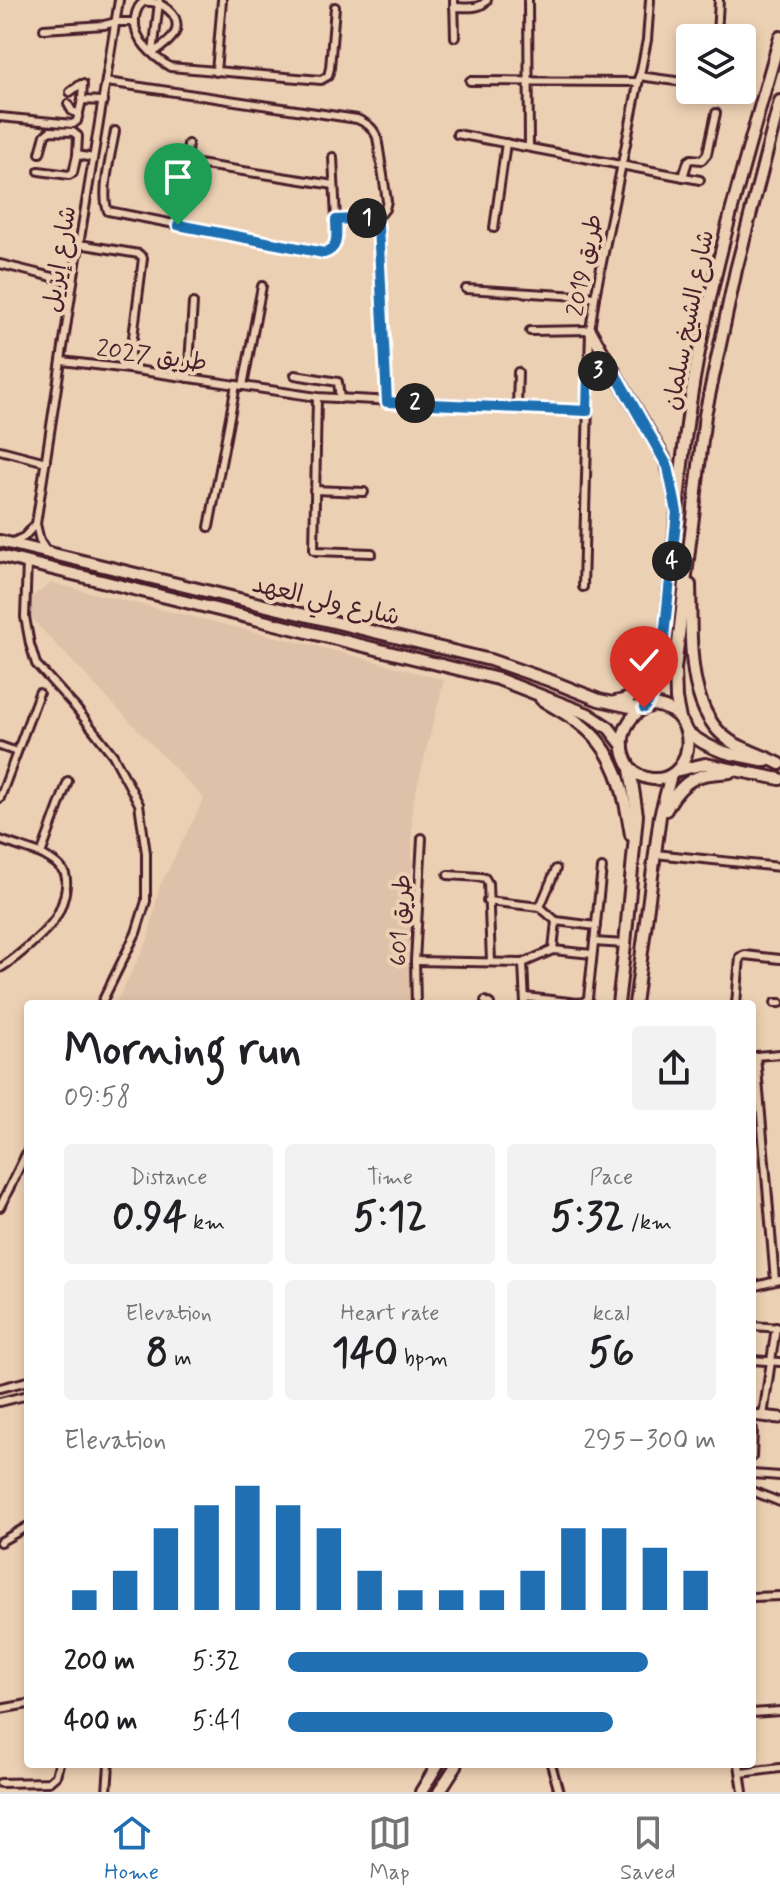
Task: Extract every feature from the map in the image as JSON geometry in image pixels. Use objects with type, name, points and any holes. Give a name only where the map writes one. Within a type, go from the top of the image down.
[{"type":"main road","name":"شارع الشيخ سلمان","points":[[642,708],[658,683],[692,391],[713,282],[780,37]]},
{"type":"main road","name":"شارع الشيخ سلمان","points":[[680,719],[674,679],[705,415],[744,235],[780,101]]},
{"type":"main road","points":[[590,330],[668,467],[677,512]]},
{"type":"main road","points":[[588,374],[599,370],[616,375]]},
{"type":"main road","name":"شارع ولي العهد","points":[[6,542],[490,660],[599,700],[642,708]]},
{"type":"main road","points":[[27,563],[31,549]]},
{"type":"main road","points":[[690,550],[693,671],[703,704],[716,726],[730,741],[780,764]]},
{"type":"main road","name":"شارع ولي العهد","points":[[0,556],[498,679],[588,714],[609,728],[623,746]]},
{"type":"main road","points":[[599,700],[626,700],[648,685],[655,673],[665,637]]},
{"type":"main road","points":[[526,689],[578,722],[602,745],[622,787],[634,852]]},
{"type":"main road","points":[[618,1000],[637,815],[623,746],[631,717],[642,708],[659,706],[675,714],[687,732],[704,745],[780,764]]},
{"type":"main road","points":[[636,1000],[659,827],[675,772],[686,751],[687,732]]},
{"type":"main road","points":[[630,769],[651,780],[705,764],[780,779]]},
{"type":"main road","points":[[659,827],[672,799],[688,781],[708,774],[733,771]]},
{"type":"main road","points":[[421,1792],[436,1768]]},
{"type":"main road","points":[[439,1792],[454,1768]]},
{"type":"street","name":"شارع إيزيل","points":[[36,524],[119,0]]},
{"type":"street","points":[[153,53],[168,42],[177,28],[174,13],[153,0],[138,7],[134,28],[153,53],[167,65],[317,81],[324,78],[330,68],[335,7]]},
{"type":"street","points":[[216,72],[222,0]]},
{"type":"street","points":[[455,37],[454,4],[479,7],[487,0]]},
{"type":"street","points":[[528,0],[529,147]]},
{"type":"street","name":"طريق 2019","points":[[583,587],[590,330],[649,28],[650,0]]},
{"type":"street","points":[[718,24],[719,0]]},
{"type":"street","points":[[153,53],[159,2]]},
{"type":"street","points":[[118,12],[136,13]]},
{"type":"street","points":[[44,29],[135,22]]},
{"type":"street","points":[[470,81],[638,79],[676,82]]},
{"type":"street","points":[[107,82],[364,122],[377,137],[387,201],[376,220]]},
{"type":"street","points":[[0,117],[73,124],[79,114],[83,84],[70,92]]},
{"type":"street","points":[[82,100],[103,101]]},
{"type":"street","points":[[68,104],[72,111],[79,114]]},
{"type":"street","points":[[683,177],[688,161],[702,160],[707,154],[716,113]]},
{"type":"street","points":[[39,171],[73,173],[78,136],[73,132],[50,131],[45,135],[40,153]]},
{"type":"street","points":[[115,131],[106,189],[105,207],[110,212],[324,253],[336,244],[333,157]]},
{"type":"street","points":[[457,134],[700,180]]},
{"type":"street","points":[[494,228],[506,143]]},
{"type":"street","points":[[178,225],[188,144]]},
{"type":"street","points":[[77,155],[93,158]]},
{"type":"street","points":[[185,162],[334,185]]},
{"type":"street","points":[[88,186],[106,189]]},
{"type":"street","points":[[336,220],[376,220]]},
{"type":"street","points":[[376,220],[387,402]]},
{"type":"street","points":[[79,244],[139,254],[143,258],[129,369]]},
{"type":"street","points":[[0,264],[73,282]]},
{"type":"street","points":[[240,385],[262,286]]},
{"type":"street","points":[[466,289],[595,297]]},
{"type":"street","points":[[188,378],[193,303]]},
{"type":"street","points":[[530,331],[590,330]]},
{"type":"street","name":"طريق 2027","points":[[62,361],[317,397],[587,411]]},
{"type":"street","points":[[517,408],[518,372]]},
{"type":"street","points":[[295,375],[336,381],[339,383],[340,399]]},
{"type":"street","name":"طريق 2027","points":[[209,527],[240,385]]},
{"type":"street","points":[[317,397],[314,550],[372,553]]},
{"type":"street","points":[[0,450],[46,462]]},
{"type":"street","points":[[314,490],[364,492]]},
{"type":"street","points":[[6,542],[28,534],[36,524]]},
{"type":"street","points":[[36,524],[40,541],[47,552]]},
{"type":"street","points":[[27,563],[25,617],[36,664],[113,755],[139,804],[146,853],[146,901],[136,933],[103,1000]]},
{"type":"street","points":[[0,798],[39,693]]},
{"type":"street","points":[[0,746],[17,752]]},
{"type":"street","points":[[41,854],[68,781]]},
{"type":"street","name":"طريق 601","points":[[416,1000],[422,838]]},
{"type":"street","points":[[0,840],[41,854],[64,871],[66,879],[56,918],[14,959],[0,968]]},
{"type":"street","points":[[655,854],[780,867]]},
{"type":"street","points":[[586,1000],[602,868]]},
{"type":"street","points":[[540,907],[556,869]]},
{"type":"street","points":[[448,875],[485,878],[488,883],[491,962]]},
{"type":"street","points":[[487,901],[540,907],[556,921],[596,926]]},
{"type":"street","points":[[553,950],[556,921]]},
{"type":"street","points":[[594,942],[625,944]]},
{"type":"street","points":[[415,961],[523,963],[553,950],[592,954]]},
{"type":"street","points":[[736,1000],[740,957],[780,959]]},
{"type":"street","points":[[523,963],[525,1000]]},
{"type":"street","points":[[756,1057],[780,1054]]},
{"type":"street","points":[[756,1076],[778,1281],[756,1286]]},
{"type":"street","points":[[0,1207],[24,1158]]},
{"type":"street","points":[[756,1326],[778,1327],[776,1362],[758,1416],[780,1418]]},
{"type":"street","points":[[756,1360],[776,1362]]},
{"type":"street","points":[[0,1388],[24,1382]]},
{"type":"street","points":[[0,1402],[24,1396]]},
{"type":"street","points":[[756,1474],[780,1476]]},
{"type":"street","points":[[756,1493],[780,1502]]},
{"type":"street","points":[[0,1542],[24,1528]]},
{"type":"street","points":[[756,1597],[780,1596]]},
{"type":"street","points":[[0,1709],[24,1705]]},
{"type":"street","points":[[756,1713],[780,1711]]},
{"type":"street","points":[[0,1783],[49,1782],[56,1776],[58,1768]]},
{"type":"street","points":[[107,1792],[109,1768]]},
{"type":"street","points":[[552,1768],[559,1792]]},
{"type":"street","points":[[740,1768],[743,1792]]},
{"type":"street","points":[[741,1773],[780,1768]]},
{"type":"shaded area","points":[[51,583],[444,680],[412,807],[412,1000],[117,1000],[148,940],[159,888],[204,799],[30,617],[29,599]]},
{"type":"route","points":[[178,225],[324,253],[336,244],[336,220],[376,220],[387,402],[587,411],[588,374],[599,370],[616,375],[668,467],[677,512],[660,676],[644,708]]}]
